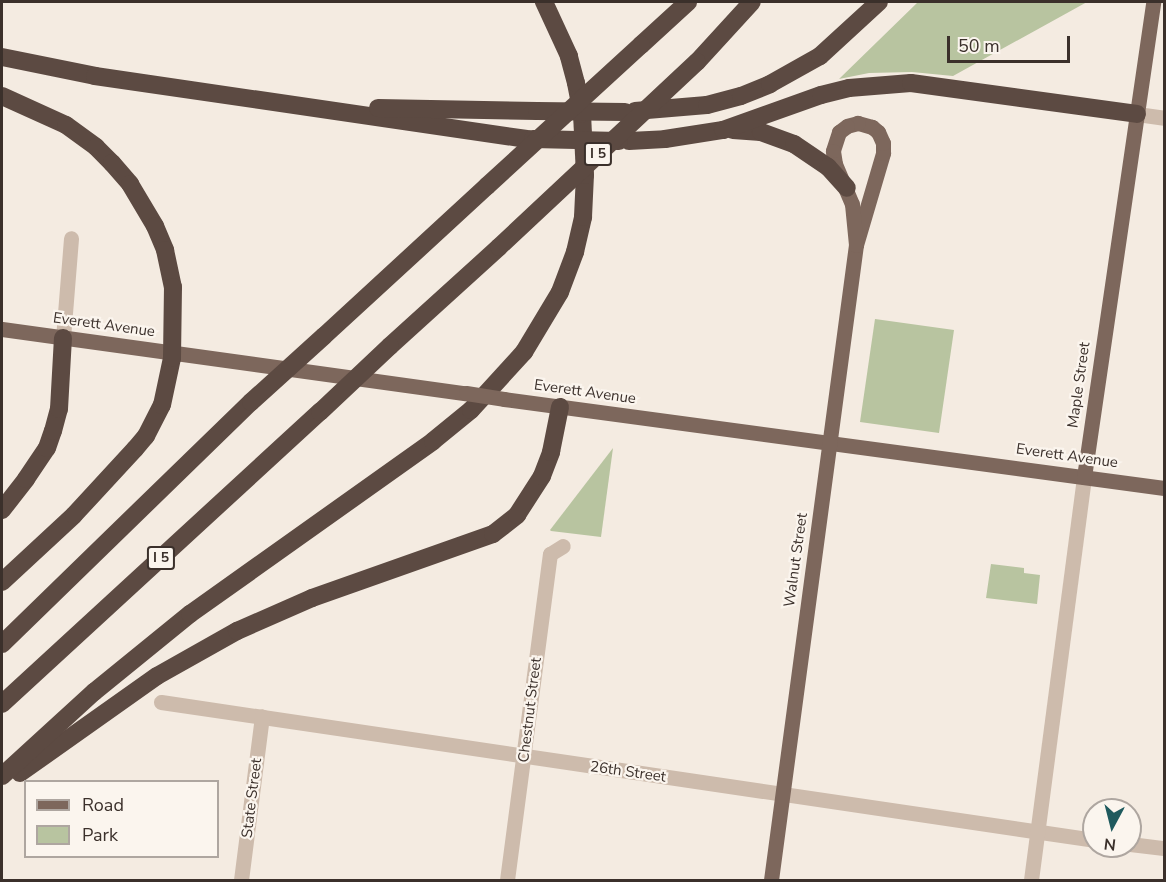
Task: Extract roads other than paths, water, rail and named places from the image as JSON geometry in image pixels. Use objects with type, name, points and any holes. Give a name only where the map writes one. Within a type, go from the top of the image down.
[{"type":"highway","points":[[2,776],[94,692],[190,614],[433,441],[471,410],[524,352],[560,292],[575,252],[583,217],[585,176],[582,114],[569,56],[544,2]]},
{"type":"highway","points":[[2,644],[251,402],[688,2]]},
{"type":"highway","name":"I 5","points":[[2,704],[698,62],[752,2]]},
{"type":"highway","points":[[301,106],[625,112],[707,105],[741,96],[770,84],[820,56],[879,2]]},
{"type":"highway","points":[[2,57],[95,76],[528,138],[628,141],[665,139],[723,130],[821,95],[849,88],[911,82],[1137,114]]},
{"type":"highway","points":[[2,96],[66,125],[96,147],[112,163],[130,184],[155,226],[165,250],[173,286],[172,358],[162,405],[155,422],[135,449],[74,514],[2,582]]},
{"type":"highway","points":[[723,130],[761,132],[794,144],[828,167],[846,188]]},
{"type":"highway","points":[[2,510],[47,448],[58,409],[63,338]]},
{"type":"highway","points":[[2,786],[157,676],[237,631],[312,598],[493,534],[517,515],[542,476],[551,452],[560,407]]},
{"type":"main road","name":"Maple Street","points":[[1084,477],[1153,2]]},
{"type":"main road","name":"Walnut Street","points":[[771,880],[856,245],[883,153],[883,143],[872,127],[858,123],[847,126],[839,132],[833,143],[836,164],[852,204],[856,245]]},
{"type":"main road","name":"Everett Avenue","points":[[2,329],[1164,488]]},
{"type":"street","points":[[1137,114],[1164,118]]},
{"type":"street","points":[[63,338],[71,238]]},
{"type":"street","name":"Maple Street","points":[[1031,880],[1084,477]]},
{"type":"street","name":"Chestnut Street","points":[[507,880],[550,554],[563,546]]},
{"type":"street","name":"26th Street","points":[[161,702],[1082,838]]},
{"type":"street","name":"State Street","points":[[241,880],[262,716]]},
{"type":"street","points":[[1142,846],[1164,849]]}]
